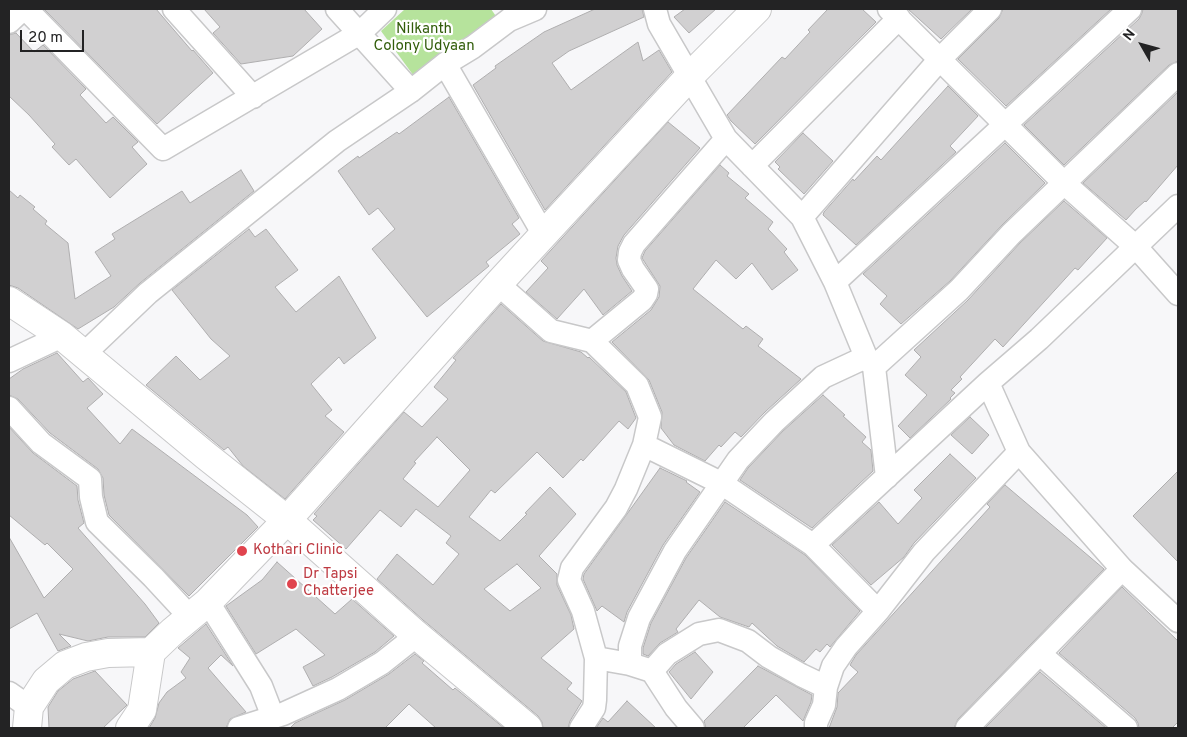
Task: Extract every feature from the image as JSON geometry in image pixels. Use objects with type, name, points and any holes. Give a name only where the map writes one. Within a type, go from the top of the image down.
[{"type":"main road","points":[[130,728],[142,710],[151,652],[173,631],[200,610],[287,520],[498,284],[689,77],[757,9]]},
{"type":"main road","points":[[9,301],[62,336],[205,455],[287,520],[414,632],[528,728]]},
{"type":"main road","points":[[22,709],[46,680],[65,665],[86,657],[108,653],[151,652]]},
{"type":"street","points":[[9,22],[24,9],[163,149],[360,33],[385,9]]},
{"type":"street","points":[[174,9],[253,97]]},
{"type":"street","points":[[337,9],[411,91]]},
{"type":"street","points":[[84,354],[148,293],[337,141],[411,91],[445,64],[473,47],[505,14],[535,9]]},
{"type":"street","points":[[655,9],[659,24],[726,139],[802,217],[835,282],[870,362],[887,477]]},
{"type":"street","points":[[802,217],[940,59],[990,9]]},
{"type":"street","points":[[835,282],[1130,9]]},
{"type":"street","points":[[752,166],[894,13],[1064,183],[1136,248],[1178,294]]},
{"type":"street","points":[[445,64],[544,235]]},
{"type":"street","points":[[630,664],[630,646],[639,618],[675,551],[738,460],[774,422],[822,377],[870,362],[960,290],[1011,234],[1178,74]]},
{"type":"street","points":[[592,342],[642,300],[646,294],[647,289],[629,260],[634,244],[726,139]]},
{"type":"street","points":[[813,545],[988,383],[1039,339],[1178,206]]},
{"type":"street","points":[[498,284],[551,331],[592,342],[636,385],[650,417],[644,445],[633,474],[616,508],[572,568],[569,580],[583,612],[596,658],[596,700],[594,708],[581,728]]},
{"type":"street","points":[[9,361],[62,336]]},
{"type":"street","points":[[988,383],[1019,452],[1122,569],[1178,621]]},
{"type":"street","points":[[9,408],[41,443],[90,479],[91,498],[98,522],[153,577],[200,610],[261,686],[281,720]]},
{"type":"street","points":[[644,445],[721,484],[813,545],[878,611]]},
{"type":"street","points":[[816,728],[816,723],[824,705],[826,687],[833,666],[846,647],[878,611],[924,552],[1019,452]]},
{"type":"street","points":[[967,728],[1122,569]]},
{"type":"street","points":[[652,670],[667,654],[699,634],[720,630],[748,640],[769,656],[826,687]]},
{"type":"street","points":[[239,728],[281,720],[338,689],[382,663],[406,644],[414,632]]},
{"type":"street","points":[[1040,654],[1126,728]]},
{"type":"street","points":[[596,658],[652,670],[676,708],[693,728]]},
{"type":"green space","name":"Nilkanth Colony Udyaan","points":[[405,9],[491,9],[500,22],[416,79],[381,31]]},
{"type":"building","points":[[44,9],[156,9],[213,73],[157,124]]},
{"type":"building","points":[[204,9],[304,9],[322,29],[293,56],[241,64],[213,33],[220,27]]},
{"type":"building","points":[[595,9],[642,9],[644,17],[569,51],[552,63],[571,90],[638,42],[643,61],[659,50],[672,72],[545,210],[473,85],[496,68],[495,66],[544,32]]},
{"type":"building","points":[[685,9],[716,9],[689,33],[674,17]]},
{"type":"building","points":[[828,9],[862,9],[876,22],[755,144],[727,115],[782,57],[785,59]]},
{"type":"building","points":[[908,9],[972,9],[941,39]]},
{"type":"building","points":[[1003,9],[1111,9],[1006,106],[958,59],[999,18]]},
{"type":"building","points":[[1143,9],[1178,9],[1178,61],[1169,65],[1064,165],[1024,125],[1139,19]]},
{"type":"building","points":[[16,33],[34,52],[43,45],[86,89],[80,95],[106,123],[113,117],[138,142],[132,147],[147,164],[110,198],[76,159],[69,165],[52,147],[55,144],[9,96],[9,35]]},
{"type":"building","points":[[948,86],[978,116],[950,146],[956,152],[856,245],[823,215],[824,212],[853,179],[854,181],[877,156],[881,160]]},
{"type":"building","points":[[1178,92],[1178,165],[1146,202],[1126,220],[1083,183]]},
{"type":"building","points":[[449,97],[519,218],[512,224],[520,234],[486,262],[489,266],[427,317],[372,249],[395,229],[378,208],[369,215],[338,171],[397,132],[399,134]]},
{"type":"building","points":[[668,122],[700,148],[624,235],[618,246],[617,265],[632,291],[603,315],[584,289],[557,319],[526,292],[548,268],[541,261]]},
{"type":"building","points":[[803,133],[833,161],[804,194],[778,169],[780,167],[775,162]]},
{"type":"building","points":[[1005,143],[1045,183],[1002,225],[950,281],[901,324],[880,304],[887,296],[863,274]]},
{"type":"building","points":[[720,165],[729,173],[727,176],[749,194],[745,198],[773,222],[768,229],[787,249],[784,252],[798,270],[772,290],[752,263],[736,279],[716,260],[693,289],[743,329],[746,326],[763,339],[758,346],[801,379],[741,437],[735,432],[721,447],[719,445],[705,461],[674,445],[661,428],[662,412],[649,380],[612,342],[651,310],[659,297],[660,286],[642,258],[645,251]]},
{"type":"building","points":[[241,170],[254,191],[140,283],[114,307],[78,329],[18,288],[9,285],[9,190],[18,198],[20,195],[35,207],[33,209],[47,221],[45,224],[68,243],[75,299],[111,276],[95,252],[115,239],[112,234],[182,191],[190,203]]},
{"type":"building","points":[[1064,201],[1107,238],[1078,270],[1075,268],[1003,347],[995,339],[960,377],[962,379],[951,390],[955,393],[951,399],[910,438],[898,426],[927,395],[905,375],[921,357],[914,350],[968,300],[1020,243]]},
{"type":"building","points":[[249,229],[255,237],[266,229],[298,270],[275,287],[296,312],[339,276],[376,338],[344,364],[339,357],[311,384],[332,410],[325,416],[344,432],[285,499],[243,466],[228,447],[224,450],[146,385],[176,356],[200,380],[230,356],[211,339],[172,290]]},
{"type":"building","points":[[501,304],[543,341],[581,352],[589,357],[626,392],[636,418],[628,429],[619,421],[583,461],[581,459],[563,478],[537,452],[495,493],[491,490],[469,517],[500,541],[550,487],[576,514],[539,556],[557,574],[557,585],[571,615],[574,629],[541,658],[572,683],[567,689],[582,701],[568,728],[543,728],[538,716],[377,579],[397,554],[433,585],[459,554],[446,543],[451,536],[416,509],[401,527],[380,510],[346,549],[313,520],[317,516],[314,514],[404,412],[422,427],[448,399],[434,387],[456,360],[453,358]],"holes":[[[437,437],[470,470],[438,507],[403,479],[416,463],[414,462]],[[517,564],[541,588],[510,611],[484,589]]]},
{"type":"building","points":[[57,353],[83,382],[88,378],[103,394],[87,408],[120,444],[132,429],[247,515],[258,527],[189,596],[109,515],[104,495],[103,478],[98,469],[50,433],[18,399],[9,395],[9,379],[23,369]]},
{"type":"building","points":[[823,395],[866,437],[862,442],[871,450],[873,471],[812,528],[740,480],[748,468],[783,431]]},
{"type":"building","points":[[970,417],[989,435],[972,454],[951,435]]},
{"type":"building","points":[[9,427],[33,453],[77,486],[78,500],[84,523],[78,528],[145,604],[159,623],[145,637],[108,637],[88,641],[59,634],[71,646],[58,651],[37,613],[9,629],[9,537],[44,598],[73,569],[47,543],[45,545],[9,515]]},
{"type":"building","points":[[950,454],[976,478],[914,543],[904,557],[871,585],[832,545],[879,502],[898,524],[922,498],[914,490]]},
{"type":"building","points":[[660,468],[687,481],[700,492],[663,545],[627,612],[624,622],[602,606],[597,611],[583,579],[584,574]]},
{"type":"building","points":[[1178,471],[1178,562],[1133,516]]},
{"type":"building","points":[[1005,485],[1104,569],[958,719],[954,728],[829,728],[837,707],[838,693],[858,672],[850,665],[856,655],[990,507],[987,504]]},
{"type":"building","points":[[725,502],[805,555],[860,611],[830,647],[827,644],[820,652],[816,649],[804,662],[777,646],[752,623],[749,627],[720,617],[699,600],[676,629],[678,632],[660,643],[648,656],[643,654],[651,623],[686,558]]},
{"type":"building","points":[[277,562],[335,614],[352,599],[394,636],[375,652],[313,686],[303,667],[325,655],[296,629],[256,654],[226,606],[262,580]]},
{"type":"building","points":[[1122,587],[1178,641],[1178,722],[1172,728],[1139,728],[1135,718],[1059,653]]},
{"type":"building","points":[[206,624],[233,666],[221,655],[208,668],[246,712],[230,719],[226,728],[149,728],[155,718],[159,703],[167,692],[186,678],[181,672],[190,658],[178,648]]},
{"type":"building","points":[[695,652],[713,672],[691,699],[669,672],[676,664]]},
{"type":"building","points":[[415,654],[424,661],[422,663],[453,690],[455,688],[504,728],[436,728],[409,704],[385,728],[290,728],[295,723],[345,700],[389,674]]},
{"type":"building","points":[[758,666],[812,695],[803,721],[776,695],[743,728],[706,728],[704,721]]},
{"type":"building","points":[[95,671],[127,705],[103,728],[49,728],[48,707],[58,691],[73,679]]},
{"type":"building","points":[[1040,672],[1106,728],[985,728]]},
{"type":"building","points":[[627,701],[656,728],[596,728],[603,718],[608,722]]},
{"type":"place","name":"Kothari Clinic","points":[[242,551]]},
{"type":"place","name":"Dr Tapsi Chatterjee","points":[[292,584]]}]
